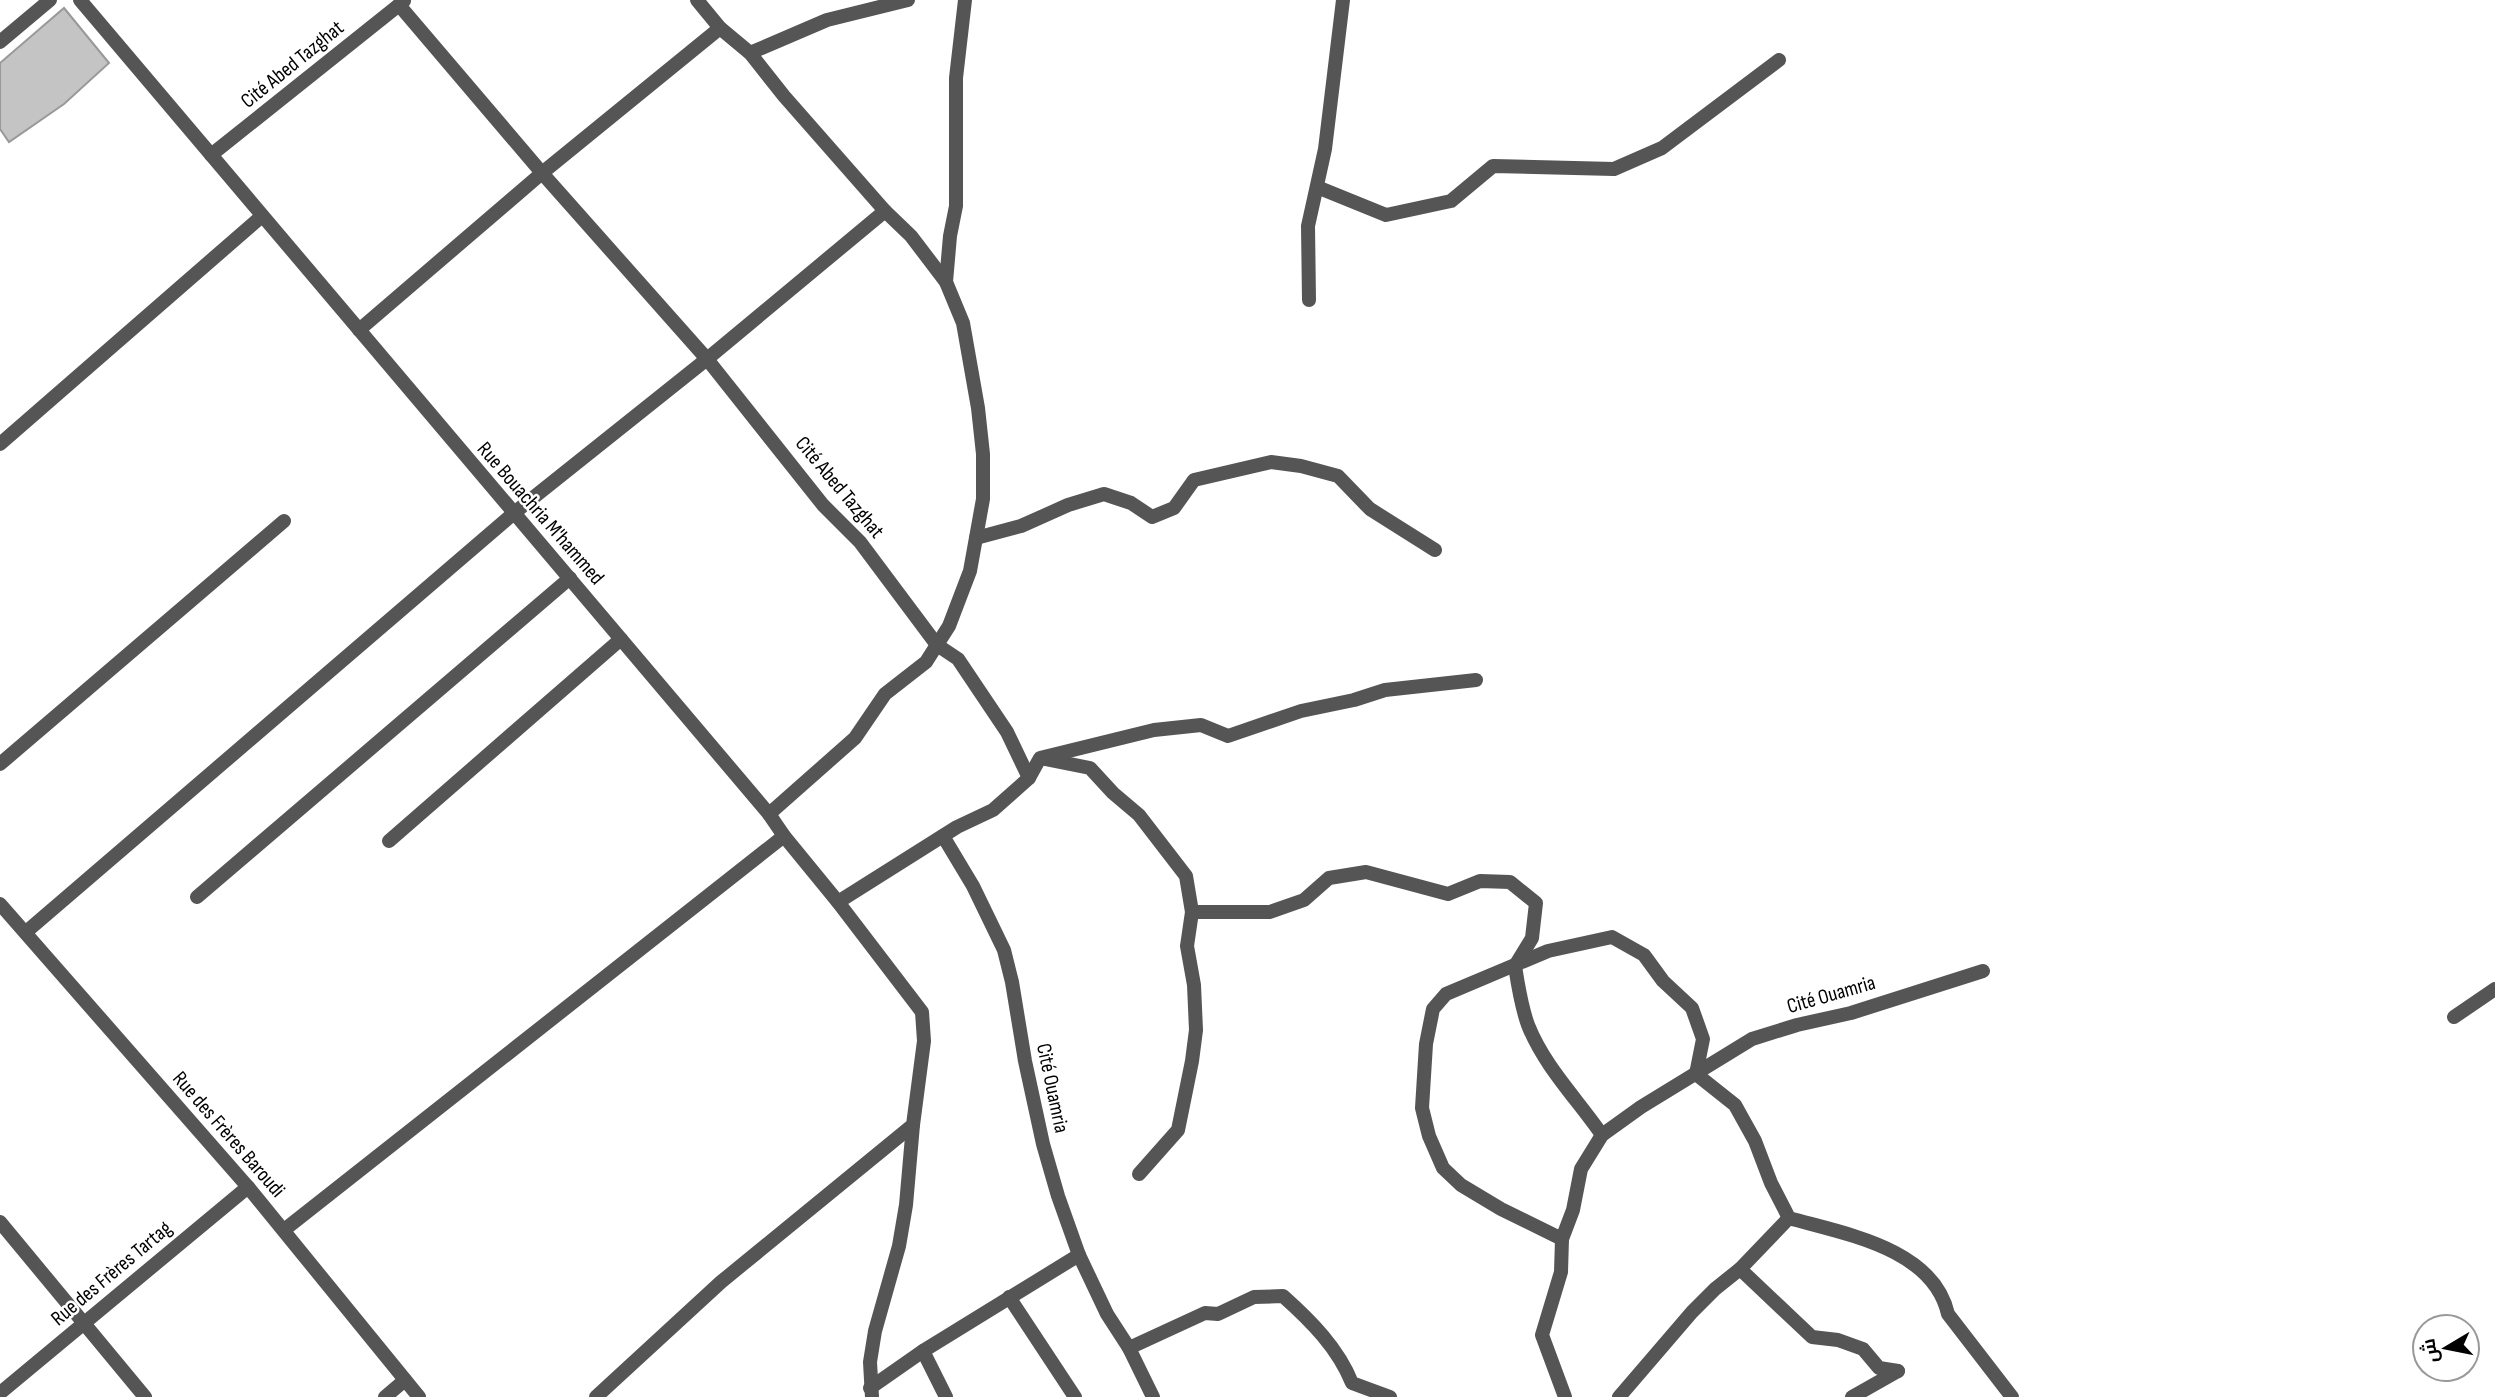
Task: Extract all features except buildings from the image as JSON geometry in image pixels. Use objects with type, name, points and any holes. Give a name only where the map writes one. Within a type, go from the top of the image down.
[{"type":"street","points":[[0,42],[50,0]]},
{"type":"street","name":"Rue Bouachria M'hammed","points":[[80,0],[769,814],[922,1012],[924,1041],[905,1205],[895,1263],[875,1331],[870,1362],[871,1392]]},
{"type":"street","points":[[697,0],[720,28],[750,53],[784,96],[886,212],[911,236],[946,282],[963,323],[983,454],[983,499],[970,571],[949,626],[926,662],[885,694],[855,738],[769,814]]},
{"type":"street","points":[[750,53],[827,20],[908,0]]},
{"type":"street","points":[[946,282],[956,206],[956,78],[965,0]]},
{"type":"street","points":[[1309,300],[1308,226],[1325,149],[1343,0]]},
{"type":"street","name":"Cité Abed Tazghat","points":[[211,155],[402,3],[542,173],[707,359],[824,505],[860,542],[937,645],[958,659],[1007,732],[1029,778]]},
{"type":"street","points":[[359,330],[542,173],[720,28]]},
{"type":"street","points":[[1317,187],[1386,215],[1451,201],[1493,166],[1614,169],[1662,148],[1779,60]]},
{"type":"street","points":[[26,932],[514,513],[886,212]]},
{"type":"street","points":[[0,444],[262,216]]},
{"type":"street","points":[[976,538],[1021,526],[1068,505],[1104,494],[1131,503],[1152,517],[1174,508],[1194,480],[1271,462],[1301,466],[1338,476],[1370,509],[1435,550]]},
{"type":"street","points":[[0,764],[284,522]]},
{"type":"street","points":[[197,897],[570,578]]},
{"type":"street","points":[[389,841],[621,639]]},
{"type":"street","points":[[838,902],[943,836],[993,810],[1029,778],[1041,758],[1154,730],[1201,725],[1228,736],[1301,711],[1354,700],[1384,690],[1476,680]]},
{"type":"street","points":[[1041,758],[1090,768],[1113,793],[1139,815],[1186,876],[1192,912],[1187,946],[1194,985],[1196,1030],[1186,1096],[1178,1130],[1139,1174]]},
{"type":"street","points":[[284,1230],[784,836]]},
{"type":"street","name":"Cité Ouamria","points":[[943,836],[973,886],[1004,950],[1043,1144],[1079,1255],[1107,1314],[1129,1348],[1153,1397]]},
{"type":"street","points":[[1192,912],[1270,912],[1304,900],[1329,878],[1366,872],[1448,894],[1480,881],[1510,882],[1536,903],[1532,938],[1516,965],[1518,987],[1529,1026],[1550,1065],[1602,1135]]},
{"type":"street","name":"Rue des Frères Baroudi","points":[[0,904],[248,1187],[419,1397]]},
{"type":"street","points":[[1562,1239],[1501,1209],[1461,1185],[1443,1168],[1429,1136],[1422,1108],[1426,1044],[1433,1009],[1446,994],[1548,951],[1612,937],[1644,955],[1663,981],[1692,1008],[1703,1039],[1696,1074],[1735,1105],[1755,1141],[1771,1183],[1789,1218],[1886,1249],[1922,1269],[1944,1299],[1948,1314],[2012,1397]]},
{"type":"street","name":"Cité Ouamria","points":[[1565,1397],[1542,1335],[1561,1272],[1562,1239],[1573,1210],[1581,1169],[1602,1135],[1641,1107],[1752,1039],[1797,1025],[1851,1013],[1983,971]]},
{"type":"street","points":[[2454,1017],[2495,989]]},
{"type":"street","points":[[596,1397],[721,1283],[913,1125]]},
{"type":"street","name":"Rue des Frères Tartag","points":[[0,1393],[248,1187]]},
{"type":"street","points":[[1619,1397],[1692,1312],[1714,1289],[1740,1269],[1789,1218]]},
{"type":"street","points":[[0,1222],[145,1397]]},
{"type":"street","points":[[871,1392],[923,1351],[1079,1255]]},
{"type":"street","points":[[1740,1269],[1812,1337],[1838,1340],[1863,1349],[1879,1368],[1898,1371],[1852,1397]]},
{"type":"street","points":[[1129,1348],[1205,1313],[1218,1314],[1254,1297],[1283,1296],[1326,1340],[1344,1363],[1352,1383],[1390,1397]]},
{"type":"street","points":[[1009,1297],[1075,1397]]},
{"type":"street","points":[[923,1351],[946,1397]]},
{"type":"street","points":[[385,1397],[405,1380]]}]
